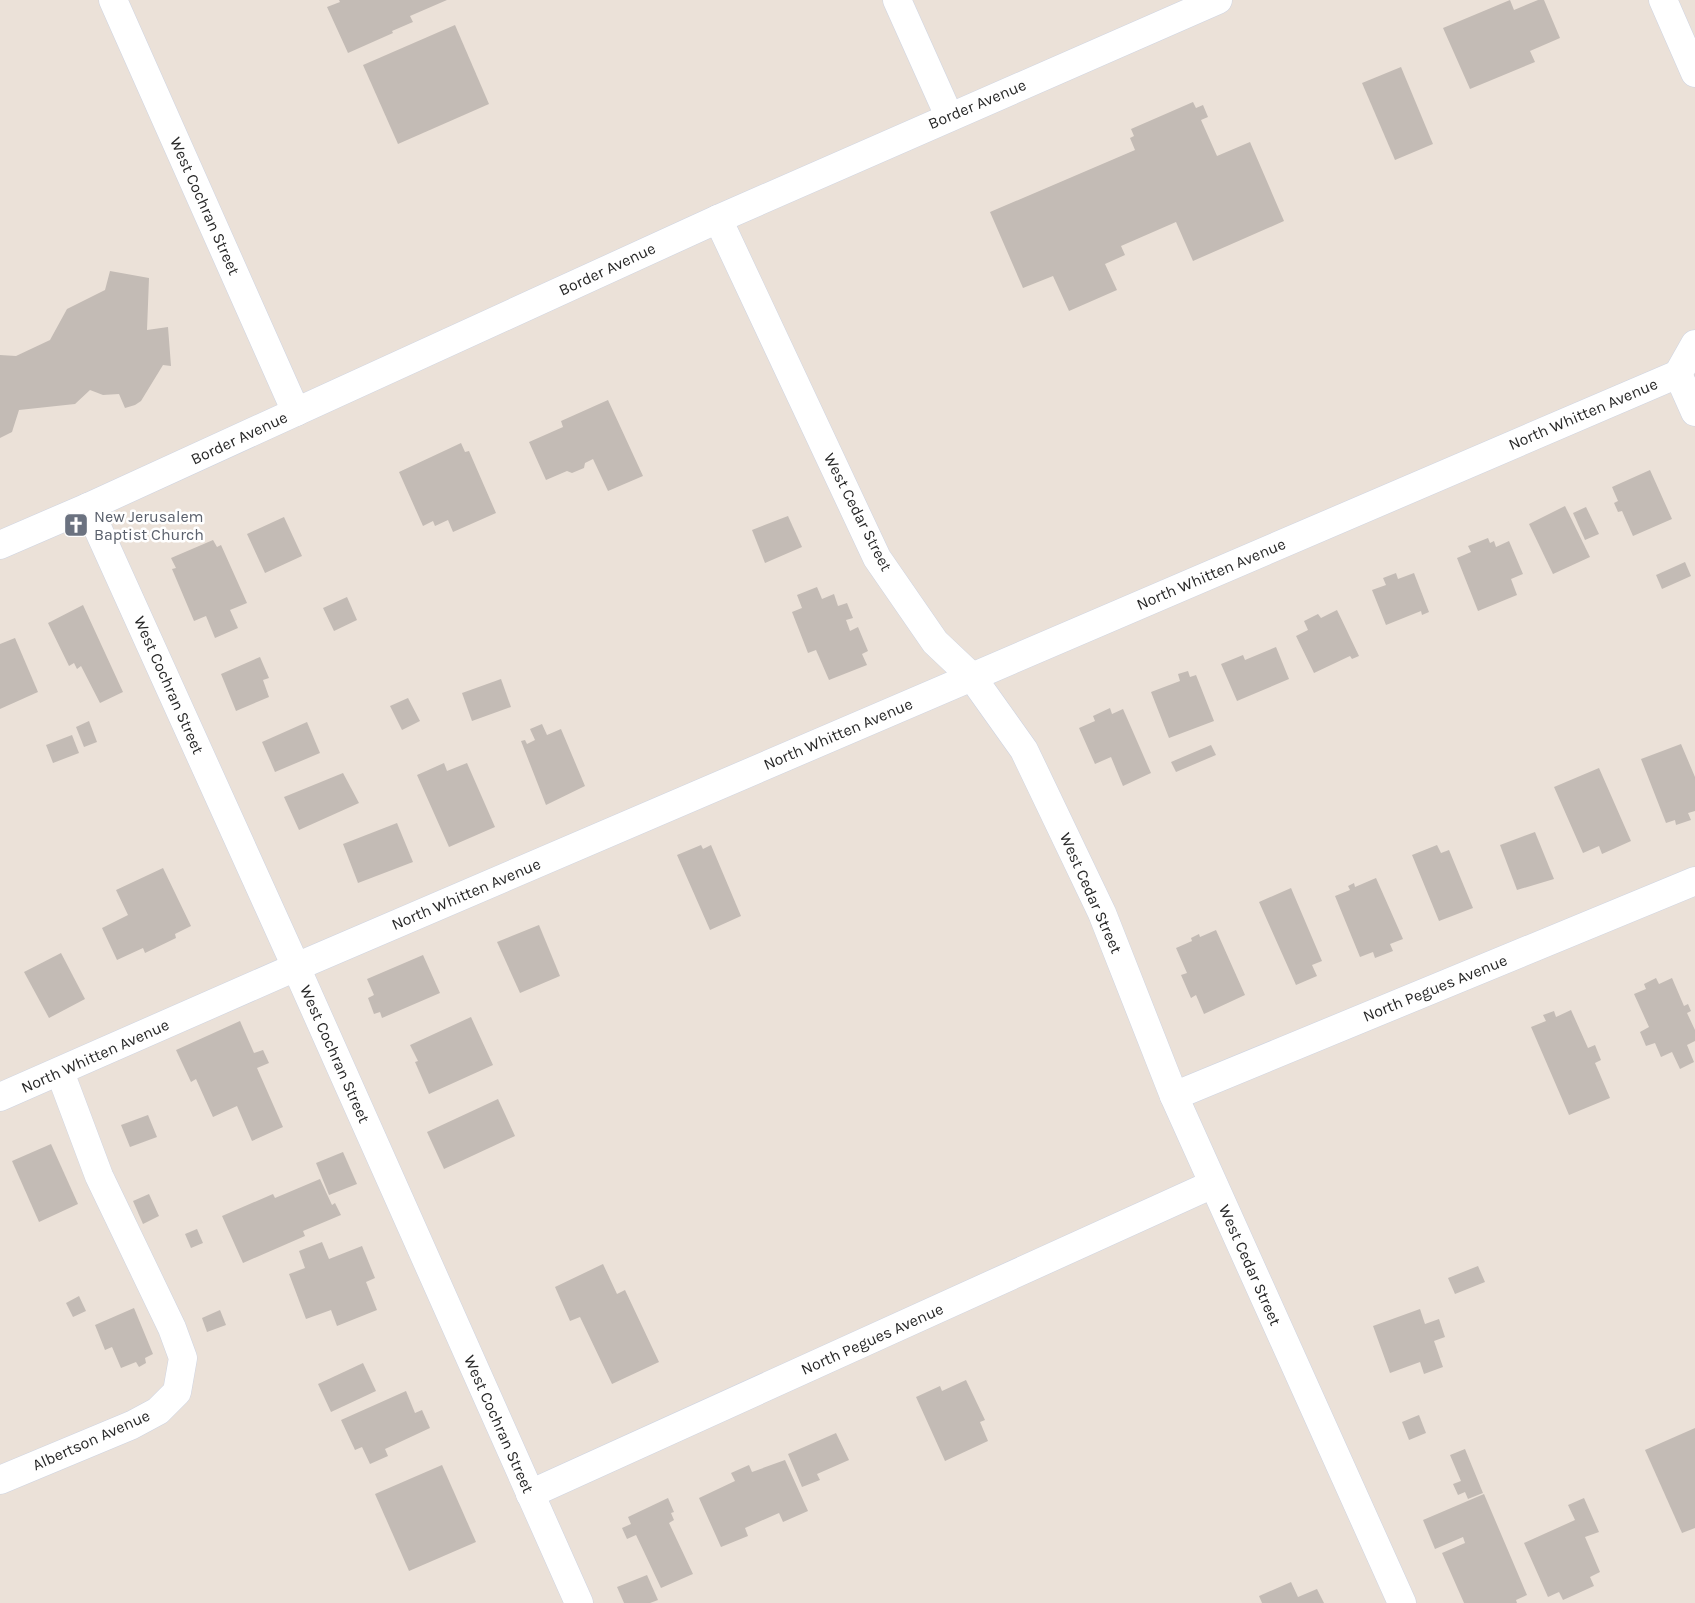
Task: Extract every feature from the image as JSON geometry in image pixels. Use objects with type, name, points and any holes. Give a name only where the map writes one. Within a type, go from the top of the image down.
[{"type":"street","name":"West Cochran Street","points":[[113,0],[296,412]]},
{"type":"street","points":[[897,0],[949,116]]},
{"type":"street","name":"Border Avenue","points":[[0,544],[88,507],[718,218],[1218,0]]},
{"type":"street","points":[[1662,0],[1695,73]]},
{"type":"street","name":"West Cedar Street","points":[[718,218],[877,558],[935,642],[972,676],[1024,750],[1102,913],[1174,1096],[1402,1603]]},
{"type":"street","points":[[1695,344],[1678,374],[1695,412]]},
{"type":"street","name":"North Whitten Avenue","points":[[0,1097],[296,967],[1678,374]]},
{"type":"street","name":"West Cochran Street","points":[[88,507],[296,967],[579,1603]]},
{"type":"street","name":"North Pegues Avenue","points":[[1174,1096],[1695,881]]},
{"type":"street","name":"Albertson Avenue","points":[[0,1480],[132,1425],[158,1411],[177,1392],[183,1358],[175,1335],[99,1176],[60,1072]]},
{"type":"street","name":"North Pegues Avenue","points":[[530,1494],[1213,1184]]},
{"type":"building","points":[[339,0],[447,0],[410,16],[413,22],[392,31],[393,33],[348,53],[327,7],[340,2]]},
{"type":"building","points":[[1510,0],[1514,10],[1538,0],[1544,0],[1560,38],[1530,51],[1535,62],[1470,89],[1443,28]]},
{"type":"building","points":[[455,25],[489,104],[398,144],[363,65]]},
{"type":"building","points":[[1401,67],[1433,144],[1395,160],[1362,83]]},
{"type":"building","points":[[1193,102],[1196,108],[1203,105],[1208,117],[1201,120],[1217,156],[1250,142],[1284,221],[1193,261],[1176,222],[1121,246],[1125,255],[1105,264],[1117,290],[1069,311],[1053,276],[1023,288],[990,212],[1135,150],[1130,138],[1134,136],[1131,129]]},
{"type":"building","points":[[110,271],[149,278],[147,330],[168,327],[171,366],[163,365],[141,401],[135,405],[125,408],[119,394],[103,395],[90,390],[75,404],[19,410],[12,432],[0,438],[0,355],[16,356],[50,340],[67,309],[105,290]]},
{"type":"building","points":[[608,400],[643,476],[608,491],[593,459],[585,463],[584,468],[572,473],[567,471],[546,480],[529,442],[563,427],[561,421]]},
{"type":"building","points":[[461,443],[465,452],[469,451],[496,513],[453,532],[448,520],[435,526],[433,521],[423,526],[399,472]]},
{"type":"building","points":[[1650,470],[1672,519],[1633,536],[1622,511],[1618,512],[1614,503],[1618,501],[1612,487]]},
{"type":"building","points":[[1565,506],[1590,557],[1553,574],[1529,524]]},
{"type":"building","points":[[1586,507],[1599,534],[1585,540],[1573,513]]},
{"type":"building","points":[[788,516],[802,547],[765,563],[752,530]]},
{"type":"building","points":[[284,517],[302,556],[265,573],[247,534]]},
{"type":"building","points":[[1488,538],[1490,543],[1494,541],[1496,547],[1509,541],[1523,574],[1511,579],[1517,595],[1478,611],[1457,558],[1471,552],[1468,546]]},
{"type":"building","points":[[213,540],[217,547],[221,545],[247,603],[230,610],[238,628],[215,638],[206,616],[194,621],[172,569],[176,568],[171,558]]},
{"type":"building","points":[[1685,562],[1691,576],[1662,589],[1656,575]]},
{"type":"building","points":[[1396,573],[1398,579],[1414,573],[1429,612],[1422,615],[1421,611],[1386,625],[1372,590],[1386,585],[1383,578]]},
{"type":"building","points":[[817,587],[822,599],[834,594],[838,606],[847,603],[853,618],[846,620],[850,631],[858,627],[868,651],[862,654],[867,665],[829,680],[816,650],[808,653],[792,612],[802,608],[797,595]]},
{"type":"building","points":[[347,597],[357,620],[334,631],[323,608]]},
{"type":"building","points":[[83,605],[123,692],[100,703],[81,666],[77,669],[74,663],[69,666],[48,623]]},
{"type":"building","points":[[1337,610],[1359,656],[1352,659],[1350,656],[1314,673],[1296,636],[1308,630],[1304,621],[1318,614],[1321,618]]},
{"type":"building","points":[[15,638],[38,692],[0,709],[0,644]]},
{"type":"building","points":[[1276,647],[1289,679],[1237,701],[1221,664],[1243,655],[1245,660]]},
{"type":"building","points":[[260,657],[269,678],[263,680],[269,697],[236,711],[221,674]]},
{"type":"building","points":[[1188,671],[1190,677],[1196,675],[1214,721],[1169,738],[1151,692],[1180,681],[1178,674]]},
{"type":"building","points":[[501,679],[511,707],[472,721],[462,693]]},
{"type":"building","points":[[408,698],[420,721],[402,730],[390,706]]},
{"type":"building","points":[[1110,708],[1112,714],[1123,709],[1151,773],[1123,786],[1111,757],[1095,764],[1079,728],[1095,721],[1093,716]]},
{"type":"building","points":[[89,721],[97,742],[84,747],[76,727]]},
{"type":"building","points":[[307,722],[320,753],[275,772],[262,742]]},
{"type":"building","points":[[542,724],[547,735],[561,729],[585,786],[546,805],[521,741],[525,740],[527,744],[535,740],[530,729]]},
{"type":"building","points":[[72,735],[79,753],[53,763],[46,745]]},
{"type":"building","points":[[1681,744],[1695,777],[1695,811],[1688,813],[1691,820],[1676,825],[1675,820],[1666,823],[1641,759]]},
{"type":"building","points":[[1211,745],[1216,755],[1176,772],[1171,762]]},
{"type":"building","points":[[444,763],[447,771],[467,763],[495,827],[449,847],[417,775]]},
{"type":"building","points":[[1599,768],[1631,841],[1602,854],[1599,846],[1583,853],[1554,787]]},
{"type":"building","points":[[343,773],[359,803],[299,830],[284,797]]},
{"type":"building","points":[[397,823],[413,862],[358,883],[343,844]]},
{"type":"building","points":[[1535,832],[1554,879],[1517,890],[1500,845]]},
{"type":"building","points":[[701,845],[703,849],[711,845],[741,916],[710,930],[677,855]]},
{"type":"building","points":[[1437,845],[1441,853],[1449,850],[1473,908],[1439,921],[1412,855]]},
{"type":"building","points":[[163,868],[191,926],[175,934],[176,938],[145,953],[143,948],[117,960],[102,928],[128,915],[116,890]]},
{"type":"building","points":[[1376,878],[1403,939],[1390,944],[1393,951],[1375,958],[1373,952],[1360,957],[1335,896],[1350,890],[1348,886],[1354,883],[1355,887]]},
{"type":"building","points":[[1291,888],[1322,961],[1312,965],[1317,976],[1296,985],[1259,902]]},
{"type":"building","points":[[539,925],[560,976],[520,993],[497,942]]},
{"type":"building","points":[[1216,930],[1245,995],[1204,1014],[1196,995],[1191,998],[1181,975],[1187,973],[1176,948],[1192,941],[1191,938],[1199,934],[1200,937]]},
{"type":"building","points":[[61,953],[85,999],[49,1018],[24,972]]},
{"type":"building","points":[[423,955],[440,993],[382,1018],[380,1012],[374,1014],[368,998],[374,995],[367,979]]},
{"type":"building","points":[[1656,978],[1659,984],[1672,978],[1684,1006],[1688,1004],[1691,1011],[1687,1013],[1695,1030],[1695,1041],[1687,1045],[1694,1062],[1680,1069],[1672,1052],[1661,1057],[1655,1043],[1646,1046],[1640,1032],[1649,1027],[1634,994],[1646,989],[1644,984]]},
{"type":"building","points":[[1571,1010],[1588,1048],[1595,1045],[1601,1060],[1595,1063],[1610,1098],[1569,1115],[1531,1027],[1546,1021],[1543,1015],[1554,1011],[1556,1017]]},
{"type":"building","points":[[471,1017],[493,1065],[429,1094],[415,1062],[418,1061],[410,1045]]},
{"type":"building","points":[[240,1021],[254,1053],[263,1050],[269,1063],[257,1068],[283,1127],[252,1141],[237,1106],[213,1117],[196,1079],[191,1082],[176,1050]]},
{"type":"building","points":[[498,1099],[515,1136],[444,1169],[427,1132]]},
{"type":"building","points":[[148,1115],[157,1137],[130,1147],[121,1125]]},
{"type":"building","points":[[51,1144],[78,1204],[39,1222],[12,1161]]},
{"type":"building","points":[[343,1152],[357,1184],[329,1195],[316,1163]]},
{"type":"building","points":[[320,1179],[332,1205],[335,1203],[341,1215],[303,1231],[305,1236],[243,1263],[222,1216],[273,1194],[275,1198]]},
{"type":"building","points":[[149,1194],[159,1216],[143,1224],[133,1201]]},
{"type":"building","points":[[197,1229],[203,1243],[191,1248],[185,1234]]},
{"type":"building","points":[[322,1242],[329,1259],[362,1246],[375,1278],[366,1282],[377,1310],[337,1326],[331,1310],[306,1319],[289,1274],[305,1268],[299,1251]]},
{"type":"building","points":[[603,1264],[617,1294],[625,1290],[659,1362],[612,1384],[580,1317],[570,1321],[555,1287]]},
{"type":"building","points":[[1478,1266],[1485,1282],[1455,1294],[1448,1278]]},
{"type":"building","points":[[79,1296],[86,1311],[73,1317],[66,1303]]},
{"type":"building","points":[[134,1308],[153,1354],[145,1358],[146,1363],[139,1367],[136,1362],[121,1368],[112,1347],[105,1350],[95,1325]]},
{"type":"building","points":[[1420,1309],[1425,1324],[1439,1319],[1445,1337],[1434,1341],[1443,1367],[1424,1374],[1420,1362],[1390,1373],[1373,1326]]},
{"type":"building","points":[[220,1310],[226,1325],[207,1332],[202,1318]]},
{"type":"building","points":[[363,1363],[376,1391],[331,1412],[318,1384]]},
{"type":"building","points":[[966,1380],[985,1420],[980,1422],[988,1441],[945,1461],[916,1397],[940,1386],[942,1391]]},
{"type":"building","points":[[406,1391],[415,1413],[422,1410],[430,1428],[385,1449],[388,1456],[370,1464],[362,1447],[355,1450],[341,1420]]},
{"type":"building","points":[[1419,1415],[1426,1433],[1409,1440],[1402,1422]]},
{"type":"building","points":[[1695,1428],[1695,1528],[1682,1533],[1645,1450]]},
{"type":"building","points":[[836,1433],[849,1460],[817,1474],[820,1480],[802,1487],[788,1454]]},
{"type":"building","points":[[1465,1449],[1483,1493],[1468,1499],[1465,1492],[1458,1495],[1453,1484],[1461,1481],[1450,1455]]},
{"type":"building","points":[[785,1460],[808,1511],[783,1522],[779,1513],[745,1528],[748,1536],[721,1547],[699,1498],[735,1481],[731,1473],[749,1465],[752,1472]]},
{"type":"building","points":[[442,1465],[476,1542],[409,1571],[375,1494]]},
{"type":"building","points":[[1484,1494],[1527,1595],[1516,1600],[1517,1603],[1464,1603],[1442,1553],[1465,1543],[1463,1537],[1435,1549],[1423,1520]]},
{"type":"building","points":[[668,1498],[674,1512],[671,1513],[674,1520],[669,1523],[693,1574],[661,1588],[636,1535],[627,1539],[622,1528],[631,1524],[628,1517]]},
{"type":"building","points":[[1584,1498],[1599,1532],[1585,1537],[1600,1572],[1590,1577],[1594,1586],[1563,1600],[1559,1592],[1548,1597],[1524,1543],[1575,1520],[1568,1505]]},
{"type":"building","points":[[647,1575],[658,1600],[650,1603],[624,1603],[617,1587]]},
{"type":"building","points":[[1291,1582],[1298,1597],[1317,1589],[1324,1603],[1262,1603],[1259,1596]]},
{"type":"place","name":"New Jerusalem Baptist Church","points":[[76,525]]}]
